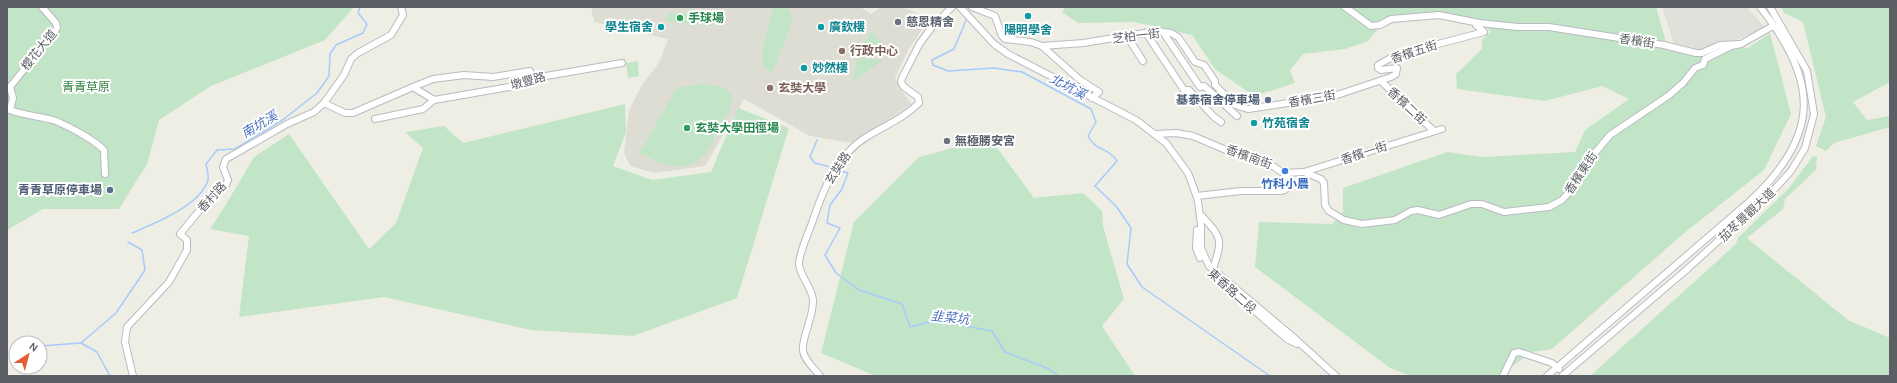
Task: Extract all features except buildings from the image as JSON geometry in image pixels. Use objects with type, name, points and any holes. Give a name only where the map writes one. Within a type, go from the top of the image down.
[{"type":"street","name":"櫻花大道","points":[[42,7],[56,23],[57,28],[10,87],[13,98],[10,110],[19,114],[55,121],[98,144],[104,150],[105,174]]},
{"type":"street","name":"香村路","points":[[133,376],[125,342],[127,327],[169,282],[187,250],[187,240],[180,234],[199,211],[226,185],[228,180],[223,166],[226,159],[287,124],[314,112],[324,103],[344,76],[353,57],[391,35],[403,15],[401,7]]},
{"type":"street","name":"玄奘路","points":[[820,376],[806,358],[803,351],[812,312],[813,300],[811,291],[800,272],[799,262],[821,199],[836,169],[848,150],[861,140],[903,116],[919,103],[918,97],[904,87],[901,82],[902,78],[920,43],[932,27],[952,7]]},
{"type":"street","points":[[972,7],[995,16],[1002,36],[1005,39],[1031,42],[1042,46],[1079,79],[1099,92],[1092,98]]},
{"type":"street","name":"香檳街","points":[[1345,7],[1372,26],[1376,26],[1391,18],[1439,15],[1479,22],[1556,28],[1664,45],[1696,53],[1702,53],[1720,45],[1741,44],[1782,26]]},
{"type":"street","name":"茄苳景觀大道","points":[[1548,376],[1710,236],[1763,189],[1784,167],[1796,144],[1804,112],[1802,85],[1786,42],[1782,26],[1760,7]]},
{"type":"street","points":[[961,9],[983,33],[1008,54],[1136,120],[1155,134]]},
{"type":"street","name":"茄苳景觀大道","points":[[1564,375],[1724,236],[1771,193],[1791,171],[1805,148],[1814,114],[1807,71],[1772,9]]},
{"type":"street","name":"香檳五街","points":[[1381,81],[1396,74],[1397,68],[1395,66],[1382,70],[1378,68],[1378,65],[1396,55],[1484,32],[1476,26],[1479,22]]},
{"type":"street","points":[[1163,32],[1202,87],[1237,116]]},
{"type":"street","name":"芝柏一街","points":[[1042,46],[1067,45],[1146,33],[1163,32],[1175,34],[1195,62],[1204,65],[1215,81],[1215,85],[1242,109]]},
{"type":"street","points":[[1146,33],[1184,90],[1188,90],[1214,117],[1221,122]]},
{"type":"street","points":[[1124,37],[1130,41],[1143,61]]},
{"type":"street","name":"香檳東街","points":[[1304,172],[1321,179],[1324,183],[1325,206],[1329,211],[1344,220],[1362,224],[1395,220],[1411,210],[1418,210],[1439,215],[1471,204],[1482,204],[1504,212],[1549,207],[1562,200],[1573,188],[1589,160],[1610,135],[1668,96],[1683,83],[1695,68],[1703,65],[1705,59],[1731,46],[1741,44]]},
{"type":"street","name":"墩豐路","points":[[375,119],[423,109],[434,100],[509,87],[546,76],[622,63]]},
{"type":"street","name":"墩豐路","points":[[324,103],[345,113],[353,113],[433,79],[464,75],[493,77],[530,71]]},
{"type":"street","name":"香檳三街","points":[[1242,109],[1334,96],[1381,81]]},
{"type":"street","name":"香檳二街","points":[[1381,81],[1434,131]]},
{"type":"street","points":[[1188,90],[1215,85]]},
{"type":"street","points":[[413,87],[434,100]]},
{"type":"street","name":"香檳一街","points":[[1284,173],[1304,172],[1442,129]]},
{"type":"street","name":"香檳南街","points":[[1155,134],[1161,132],[1195,135],[1230,152],[1273,165],[1284,173],[1288,180],[1288,186],[1285,190],[1241,191],[1197,196]]},
{"type":"street","name":"東香路二段","points":[[1155,134],[1166,143],[1188,173],[1197,196],[1200,214],[1201,248],[1204,257],[1213,269],[1252,304],[1292,336],[1336,376]]},
{"type":"street","name":"東香路二段","points":[[1200,214],[1216,233],[1220,243],[1220,248],[1213,269]]},
{"type":"street","name":"東香路二段","points":[[1200,214],[1196,248],[1206,267],[1236,296],[1288,339],[1304,348]]},
{"type":"street","points":[[1502,376],[1514,353],[1519,352],[1552,363],[1564,375]]},
{"type":"shaded area","name":"玄奘大學","points":[[591,7],[860,7],[871,14],[881,7],[901,7],[930,18],[908,50],[895,78],[901,90],[912,104],[852,143],[810,136],[744,99],[705,166],[654,173],[630,166],[624,153],[629,110],[641,87],[660,61],[668,39],[594,22]]},
{"type":"shaded area","points":[[1662,7],[1747,7],[1765,28],[1736,40],[1716,42],[1703,50],[1674,43]]},
{"type":"green space","name":"青青草原","points":[[7,7],[354,7],[325,40],[211,86],[159,120],[147,164],[119,209],[43,209],[7,230]]},
{"type":"green space","points":[[773,7],[788,9],[793,20],[772,74],[763,65],[763,46]]},
{"type":"green space","points":[[1065,7],[1656,7],[1668,49],[1693,56],[1709,55],[1722,47],[1748,48],[1770,33],[1791,114],[1764,170],[1683,234],[1552,349],[1532,352],[1499,376],[1411,376],[1390,368],[1255,267],[1259,222],[1332,224],[1343,212],[1343,188],[1447,152],[1482,157],[1575,152],[1585,130],[1629,99],[1602,86],[1545,101],[1457,89],[1456,74],[1482,49],[1482,40],[1491,32],[1487,27],[1441,13],[1399,21],[1378,29],[1368,41],[1345,49],[1303,54],[1290,70],[1295,83],[1254,96],[1215,69],[1192,35],[1134,22],[1078,23],[1062,12]]},
{"type":"green space","points":[[1781,7],[1890,7],[1890,82],[1853,102],[1867,120],[1890,116],[1890,127],[1834,143],[1826,151],[1816,146],[1826,117],[1803,22],[1784,13]]},
{"type":"green space","points":[[670,13],[714,17],[711,26],[665,21]]},
{"type":"green space","points":[[871,31],[884,45],[884,48],[861,48]]},
{"type":"green space","points":[[858,57],[882,60],[852,82]]},
{"type":"green space","points":[[638,61],[639,76],[628,78],[626,63]]},
{"type":"green space","name":"玄奘大學田徑場","points":[[699,84],[718,86],[727,90],[733,97],[730,108],[712,143],[702,157],[696,162],[679,166],[659,163],[639,154],[678,86],[684,87]]},
{"type":"green space","points":[[625,104],[626,132],[613,166],[652,180],[711,172],[738,108],[789,128],[737,298],[633,336],[531,330],[384,297],[239,317],[249,236],[210,229],[254,157],[289,134],[369,249],[396,223],[423,148],[405,132],[444,126],[463,143]]},
{"type":"green space","points":[[990,138],[1034,198],[1083,193],[1102,211],[1103,226],[1124,299],[1102,326],[1135,376],[876,376],[821,353],[854,222],[919,157]]},
{"type":"green space","points":[[1813,156],[1817,157],[1816,170],[1785,199],[1783,209],[1747,238],[1848,320],[1890,338],[1890,376],[1590,376],[1736,244],[1738,238],[1789,188]]},
{"type":"waterway","name":"南坑溪","points":[[132,233],[164,219],[187,206],[196,198],[208,180],[206,164],[217,150],[235,149],[284,119],[317,93],[329,76],[330,54],[336,45],[363,33],[367,24],[358,13],[360,7]]},
{"type":"waterway","name":"北坑溪","points":[[967,18],[954,49],[932,60],[933,65],[948,71],[994,68],[1022,72],[1091,109],[1096,122],[1088,136],[1094,145],[1109,153],[1117,161],[1095,186],[1116,206],[1131,228],[1127,264],[1142,287],[1270,376]]},
{"type":"waterway","name":"韭菜坑","points":[[817,140],[810,157],[815,163],[834,168]]},
{"type":"waterway","name":"韭菜坑","points":[[837,170],[848,173],[842,189],[830,205],[827,223],[840,228],[825,255],[836,273],[859,290],[902,304],[910,327],[929,322],[955,324],[992,331],[1005,352],[1049,369],[1059,376]]},
{"type":"waterway","name":"南坑溪","points":[[81,343],[116,313],[145,270],[142,250],[128,242]]},
{"type":"waterway","points":[[48,345],[81,343]]},
{"type":"waterway","name":"南坑溪","points":[[81,343],[97,352],[110,376]]},
{"type":"place","name":"陽明學舍","points":[[1028,16]]},
{"type":"place","name":"手球場","points":[[680,18]]},
{"type":"place","name":"慈恩精舍","points":[[898,22]]},
{"type":"place","name":"學生宿舍","points":[[661,27]]},
{"type":"place","name":"廣欽樓","points":[[821,27]]},
{"type":"place","name":"行政中心","points":[[842,51]]},
{"type":"place","name":"妙然樓","points":[[804,68]]},
{"type":"place","name":"玄奘大學","points":[[770,88]]},
{"type":"place","name":"基泰宿舍停車場","points":[[1268,100]]},
{"type":"place","name":"竹苑宿舍","points":[[1254,123]]},
{"type":"place","name":"玄奘大學田徑場","points":[[687,128]]},
{"type":"place","name":"無極勝安宮","points":[[947,141]]},
{"type":"place","name":"竹科小農","points":[[1285,171]]},
{"type":"place","name":"青青草原停車場","points":[[110,190]]}]
